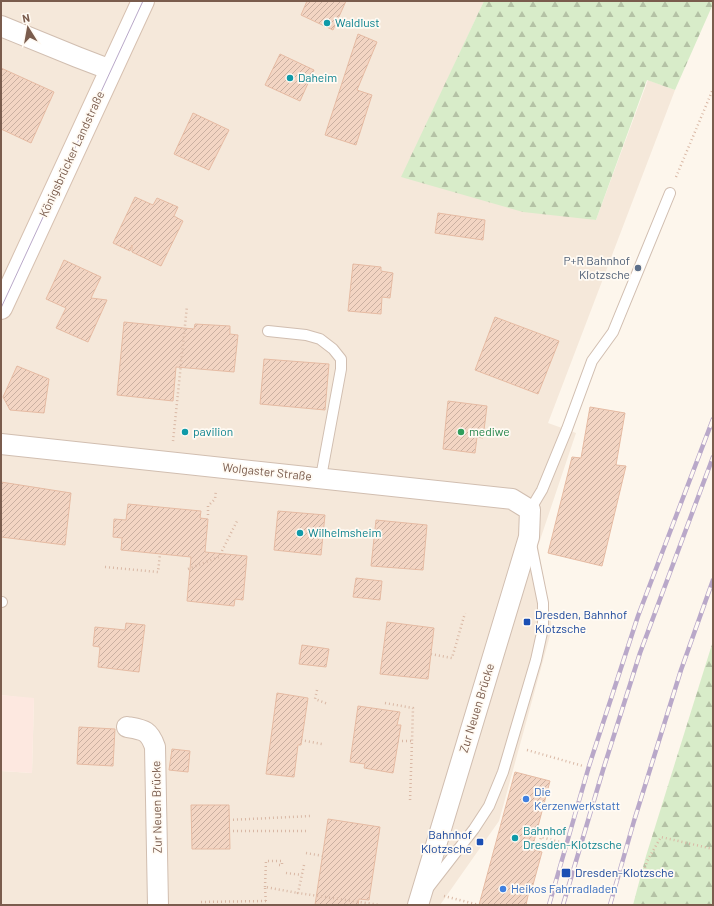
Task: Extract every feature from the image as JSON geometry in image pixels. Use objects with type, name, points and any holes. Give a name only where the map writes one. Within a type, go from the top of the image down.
[{"type":"main road","name":"Königsbrücker Landstraße","points":[[1,308],[143,1]]},
{"type":"street","points":[[1,26],[110,70]]},
{"type":"street","name":"Wolgaster Straße","points":[[1,444],[512,498],[530,510]]},
{"type":"street","name":"Zur Neuen Brücke","points":[[419,902],[530,537],[530,510]]},
{"type":"street","name":"Zur Neuen Brücke","points":[[127,727],[143,730],[151,736],[155,747],[158,905]]},
{"type":"lane","points":[[530,510],[542,490],[592,362],[613,332],[670,193]]},
{"type":"lane","points":[[268,331],[306,335],[320,339],[327,344],[340,359],[341,369],[322,477]]},
{"type":"lane","points":[[419,902],[478,823],[488,806],[503,772],[536,660],[543,628],[543,603],[530,537]]},
{"type":"path","points":[[670,193],[713,89]]},
{"type":"path","points":[[173,440],[187,306]]},
{"type":"path","points":[[208,515],[208,506],[215,499],[219,467]]},
{"type":"path","points":[[188,569],[219,557],[237,521]]},
{"type":"path","points":[[105,567],[158,572],[160,554]]},
{"type":"path","points":[[431,654],[452,658],[465,613]]},
{"type":"path","points":[[316,690],[315,699],[328,704]]},
{"type":"path","points":[[385,703],[413,708],[410,801]]},
{"type":"path","points":[[302,740],[322,744]]},
{"type":"path","points":[[398,741],[412,741]]},
{"type":"path","points":[[524,749],[583,766]]},
{"type":"path","points":[[229,820],[311,816]]},
{"type":"path","points":[[229,831],[309,832]]},
{"type":"path","points":[[538,851],[541,837],[560,842]]},
{"type":"path","points":[[645,868],[647,861],[661,837],[713,849]]},
{"type":"path","points":[[589,841],[621,850]]},
{"type":"path","points":[[306,853],[323,856]]},
{"type":"path","points":[[200,905],[200,902],[266,903],[266,861],[282,861],[282,865],[276,865]]},
{"type":"path","points":[[298,893],[304,864]]},
{"type":"path","points":[[286,873],[302,875]]},
{"type":"path","points":[[265,887],[380,905]]},
{"type":"path","points":[[419,902],[443,896],[479,905]]},
{"type":"shaded area","points":[[1,1],[484,1],[402,177],[596,220],[648,80],[675,90],[548,423],[576,433],[538,546],[552,628],[499,821],[440,905],[1,905],[1,771],[32,773],[34,699],[1,695]]},
{"type":"shaded area","points":[[1,695],[34,698],[32,773],[1,771]]},
{"type":"green space","points":[[484,1],[713,1],[675,90],[647,80],[596,220],[523,212],[401,177]]},
{"type":"green space","points":[[713,641],[713,905],[633,905],[646,856]]},
{"type":"building","name":"Waldlust","points":[[307,1],[346,1],[333,30],[301,15]]},
{"type":"building","points":[[358,34],[377,42],[357,90],[372,95],[356,145],[325,135]]},
{"type":"building","name":"Daheim","points":[[280,54],[314,70],[300,101],[265,85]]},
{"type":"building","points":[[1,68],[54,92],[31,143],[1,129]]},
{"type":"building","points":[[193,113],[229,130],[209,170],[174,154]]},
{"type":"building","points":[[135,197],[153,205],[157,198],[178,207],[174,216],[183,221],[161,266],[132,252],[132,245],[130,251],[113,243]]},
{"type":"building","points":[[438,213],[485,220],[483,240],[435,233]]},
{"type":"building","points":[[64,260],[101,277],[91,298],[107,300],[88,342],[56,328],[66,308],[46,299]]},
{"type":"building","points":[[353,264],[381,267],[381,271],[393,273],[390,298],[382,297],[381,314],[348,311]]},
{"type":"building","points":[[495,317],[559,341],[538,394],[475,370]]},
{"type":"building","points":[[124,322],[194,329],[195,324],[230,326],[230,334],[238,335],[234,372],[176,367],[173,401],[117,395]]},
{"type":"building","points":[[264,359],[329,364],[325,410],[260,404]]},
{"type":"building","points":[[17,366],[49,379],[44,413],[10,410],[3,397]]},
{"type":"building","points":[[448,401],[487,406],[483,438],[477,437],[475,453],[443,449]]},
{"type":"building","points":[[590,407],[625,413],[616,465],[626,466],[602,566],[548,553],[572,457],[581,458]]},
{"type":"building","points":[[1,482],[71,493],[65,545],[1,537]]},
{"type":"building","points":[[128,504],[201,511],[200,518],[208,519],[205,552],[247,556],[243,600],[235,599],[234,606],[187,601],[191,557],[121,550],[122,538],[113,537],[114,519],[126,520]]},
{"type":"building","name":"Wilhelmsheim","points":[[278,511],[325,515],[321,555],[274,550]]},
{"type":"building","points":[[376,520],[427,525],[423,570],[371,566]]},
{"type":"building","points":[[356,578],[382,581],[380,600],[353,597]]},
{"type":"building","points":[[387,622],[434,628],[428,679],[380,674]]},
{"type":"building","points":[[126,623],[145,625],[139,672],[98,667],[100,647],[93,646],[95,627],[125,630]]},
{"type":"building","points":[[302,645],[329,649],[326,667],[299,664]]},
{"type":"building","points":[[277,693],[308,698],[301,745],[298,745],[294,777],[266,774]]},
{"type":"building","points":[[358,706],[400,712],[397,725],[401,725],[393,773],[364,768],[365,764],[350,762]]},
{"type":"building","points":[[79,727],[115,729],[113,766],[77,764]]},
{"type":"building","points":[[172,749],[190,751],[188,772],[169,770]]},
{"type":"building","name":"Bahnhof Dresden-Klotzsche","points":[[515,772],[550,781],[532,849],[542,852],[526,905],[479,905]]},
{"type":"building","points":[[191,805],[229,805],[230,849],[192,849]]},
{"type":"building","points":[[328,819],[380,827],[369,900],[359,899],[358,905],[315,905]]},
{"type":"tram line","points":[[1,308],[143,1]]},
{"type":"railway","points":[[549,905],[589,766],[638,616],[713,419]]},
{"type":"railway","points":[[563,905],[640,653],[713,457]]},
{"type":"railway","points":[[610,905],[634,821],[681,670],[713,580]]},
{"type":"place","name":"Waldlust","points":[[327,23]]},
{"type":"place","name":"Daheim","points":[[290,78]]},
{"type":"place","name":"P+R Bahnhof Klotzsche","points":[[638,268]]},
{"type":"place","name":"pavilion","points":[[185,432]]},
{"type":"place","name":"mediwe","points":[[461,432]]},
{"type":"place","name":"Wilhelmsheim","points":[[300,533]]},
{"type":"place","name":"Dresden, Bahnhof Klotzsche","points":[[527,622]]},
{"type":"place","name":"Die Kerzenwerkstatt","points":[[526,799]]},
{"type":"place","name":"Bahnhof Dresden-Klotzsche","points":[[515,838]]},
{"type":"place","name":"Bahnhof Klotzsche","points":[[480,842]]},
{"type":"place","name":"Dresden-Klotzsche","points":[[566,873]]},
{"type":"place","name":"Heikos Fahrradladen","points":[[503,889]]}]
